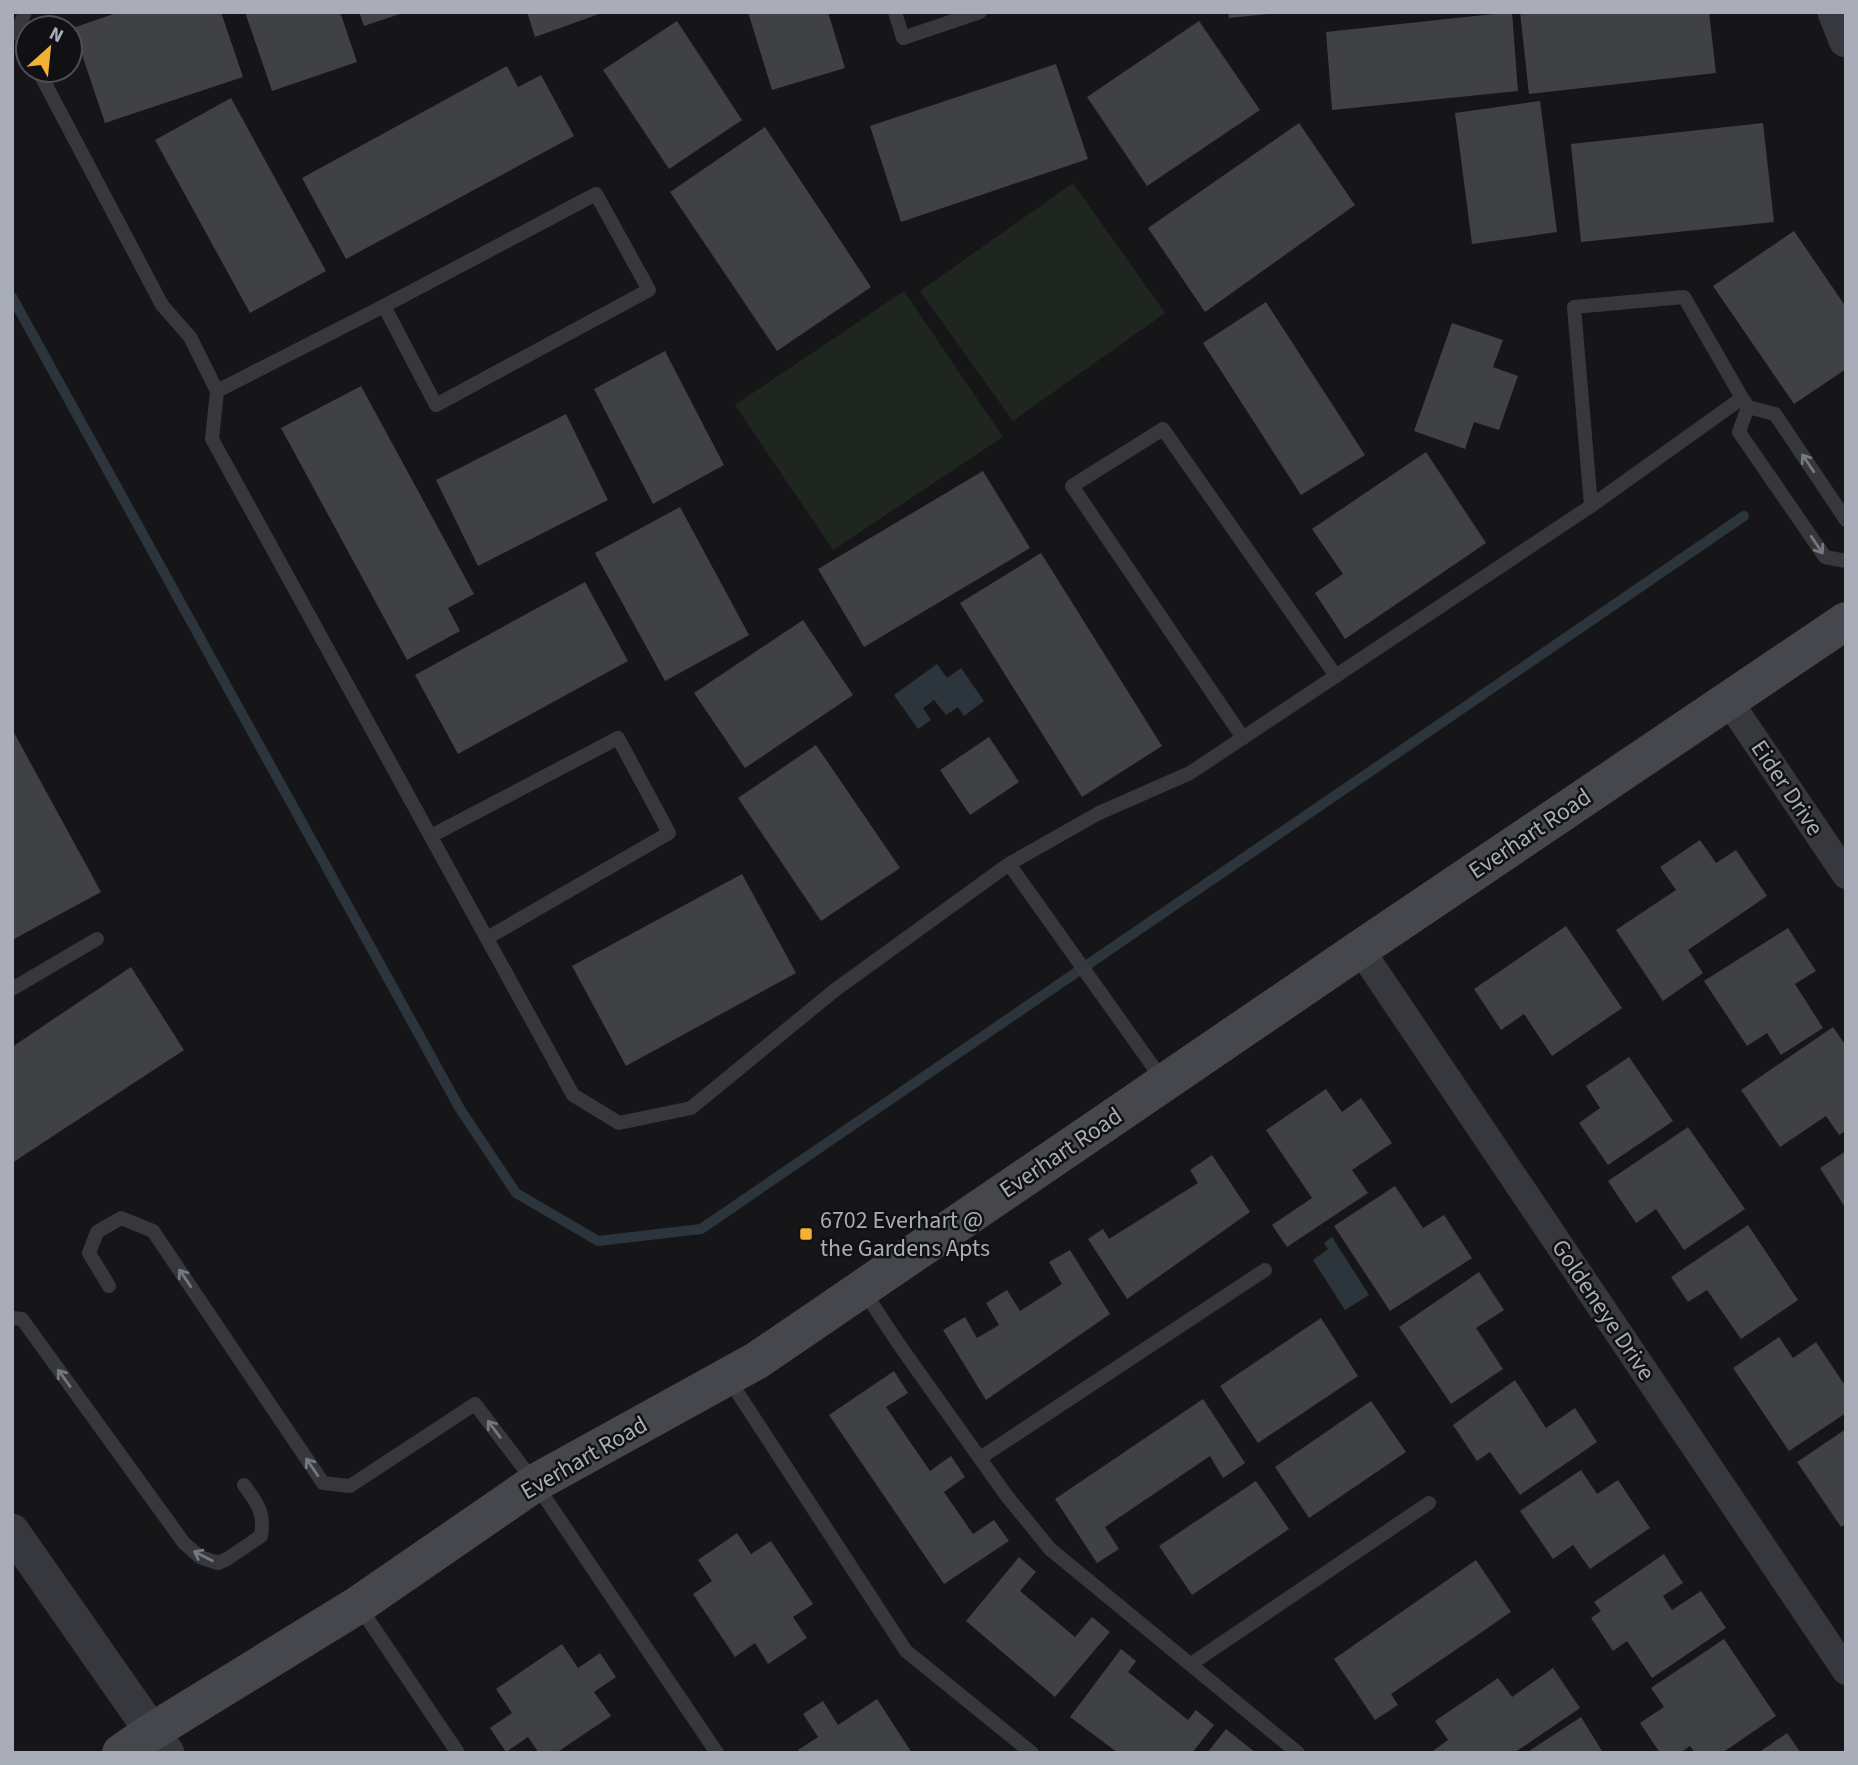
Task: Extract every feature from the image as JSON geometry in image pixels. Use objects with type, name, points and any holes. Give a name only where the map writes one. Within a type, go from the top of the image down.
[{"type":"main road","name":"Everhart Road","points":[[121,1753],[160,1742],[536,1483],[756,1362],[1846,621]]},
{"type":"street","points":[[1835,12],[1846,40]]},
{"type":"street","name":"Eider Drive","points":[[1728,700],[1846,875]]},
{"type":"street","name":"Goldeneye Drive","points":[[1360,949],[1846,1671]]},
{"type":"street","points":[[12,1531],[160,1742]]},
{"type":"lane","points":[[895,12],[903,38],[980,12]]},
{"type":"lane","points":[[45,84],[162,305],[190,337],[217,391],[212,439],[573,1095],[619,1123],[691,1108],[835,990],[1009,864],[1099,813],[1190,774],[1745,402]]},
{"type":"lane","points":[[217,391],[596,194],[649,290],[436,405],[384,306]]},
{"type":"lane","points":[[1591,506],[1574,307],[1684,297],[1745,402],[1775,414],[1846,520]]},
{"type":"lane","points":[[1745,402],[1739,432],[1825,556],[1846,561]]},
{"type":"lane","points":[[1243,738],[1072,486],[1163,429],[1336,676]]},
{"type":"lane","points":[[431,836],[618,738],[669,833],[487,939]]},
{"type":"lane","points":[[1009,864],[1165,1082]]},
{"type":"lane","points":[[12,989],[97,939]]},
{"type":"lane","points":[[109,1286],[89,1252],[97,1232],[121,1218],[153,1231],[323,1483],[350,1486],[475,1404],[536,1483],[717,1753]]},
{"type":"lane","points":[[980,1458],[1265,1270]]},
{"type":"lane","points":[[862,1288],[1006,1496],[1051,1549],[1297,1753]]},
{"type":"lane","points":[[12,1318],[22,1319],[184,1543],[200,1557],[218,1563],[261,1536],[263,1524],[260,1508],[244,1485]]},
{"type":"lane","points":[[727,1377],[906,1651],[1032,1753]]},
{"type":"lane","points":[[1191,1664],[1429,1503]]},
{"type":"lane","points":[[358,1605],[458,1753]]},
{"type":"shaded area","points":[[1073,183],[1165,313],[1013,421],[920,291]]},
{"type":"shaded area","points":[[904,291],[1003,437],[833,550],[735,405]]},
{"type":"shaded area","points":[[937,664],[947,678],[961,668],[984,701],[964,716],[958,707],[946,715],[934,700],[923,708],[931,720],[918,729],[894,695]]},
{"type":"shaded area","points":[[1332,1237],[1369,1295],[1345,1310],[1313,1260],[1328,1249],[1324,1243]]},
{"type":"building","points":[[119,12],[221,12],[243,77],[105,123],[84,61],[84,24]]},
{"type":"building","points":[[245,12],[340,12],[357,62],[272,91]]},
{"type":"building","points":[[359,12],[403,12],[403,13],[364,26]]},
{"type":"building","points":[[527,12],[602,12],[602,13],[535,37]]},
{"type":"building","points":[[748,12],[828,12],[845,68],[772,90]]},
{"type":"building","points":[[1228,12],[1268,12],[1268,14],[1229,18]]},
{"type":"building","points":[[1512,12],[1518,91],[1332,110],[1326,32]]},
{"type":"building","points":[[1520,12],[1709,12],[1716,73],[1529,94]]},
{"type":"building","points":[[677,21],[742,120],[669,169],[603,70]]},
{"type":"building","points":[[1199,21],[1260,110],[1147,186],[1087,97]]},
{"type":"building","points":[[1056,64],[1088,159],[901,222],[870,126]]},
{"type":"building","points":[[507,66],[518,87],[541,75],[574,136],[346,259],[302,178]]},
{"type":"building","points":[[231,98],[326,271],[250,313],[155,140]]},
{"type":"building","points":[[1540,101],[1557,232],[1472,244],[1455,113]]},
{"type":"building","points":[[1299,123],[1355,205],[1205,312],[1148,228]]},
{"type":"building","points":[[1763,123],[1774,222],[1581,242],[1571,144]]},
{"type":"building","points":[[765,127],[871,287],[777,351],[670,192]]},
{"type":"building","points":[[1794,231],[1846,307],[1846,369],[1794,404],[1713,286]]},
{"type":"building","points":[[1266,302],[1365,455],[1301,495],[1203,343]]},
{"type":"building","points":[[1452,323],[1503,340],[1493,367],[1518,376],[1499,430],[1474,422],[1465,449],[1414,431]]},
{"type":"building","points":[[665,351],[724,465],[653,504],[594,389]]},
{"type":"building","points":[[361,386],[474,594],[448,608],[460,631],[407,660],[281,428]]},
{"type":"building","points":[[566,414],[608,500],[478,566],[436,480]]},
{"type":"building","points":[[1426,452],[1486,543],[1345,639],[1315,593],[1343,574],[1312,529]]},
{"type":"building","points":[[983,471],[1030,548],[864,647],[818,569]]},
{"type":"building","points":[[680,507],[749,635],[665,681],[595,553]]},
{"type":"building","points":[[1041,553],[1162,746],[1082,797],[960,603]]},
{"type":"building","points":[[585,582],[628,661],[458,754],[415,675]]},
{"type":"building","points":[[803,620],[853,695],[745,768],[694,693]]},
{"type":"building","points":[[12,729],[101,892],[14,939],[12,937]]},
{"type":"building","points":[[989,737],[1019,782],[970,815],[940,770]]},
{"type":"building","points":[[816,745],[900,868],[821,921],[738,798]]},
{"type":"building","points":[[1700,840],[1716,863],[1736,850],[1767,896],[1688,950],[1703,973],[1663,1001],[1616,930],[1676,890],[1660,867]]},
{"type":"building","points":[[742,874],[796,973],[626,1066],[572,966]]},
{"type":"building","points":[[1566,926],[1622,1008],[1552,1056],[1524,1014],[1501,1030],[1474,989]]},
{"type":"building","points":[[1788,928],[1816,971],[1795,984],[1823,1028],[1781,1055],[1767,1033],[1747,1046],[1704,981]]},
{"type":"building","points":[[131,967],[184,1050],[12,1163],[12,1047]]},
{"type":"building","points":[[1833,1027],[1846,1046],[1846,1131],[1839,1135],[1826,1116],[1780,1147],[1741,1090]]},
{"type":"building","points":[[1629,1057],[1673,1121],[1608,1165],[1579,1123],[1600,1108],[1586,1086]]},
{"type":"building","points":[[1326,1089],[1342,1112],[1361,1098],[1392,1143],[1352,1170],[1368,1193],[1287,1247],[1272,1225],[1312,1198],[1266,1130]]},
{"type":"building","points":[[1688,1127],[1745,1209],[1684,1250],[1656,1209],[1636,1223],[1608,1181]]},
{"type":"building","points":[[1846,1151],[1846,1209],[1820,1168]]},
{"type":"building","points":[[1212,1155],[1250,1212],[1127,1299],[1088,1239],[1103,1229],[1109,1239],[1198,1183],[1190,1170]]},
{"type":"building","points":[[1395,1186],[1423,1228],[1444,1215],[1472,1258],[1390,1311],[1334,1226]]},
{"type":"building","points":[[1748,1225],[1798,1300],[1741,1339],[1707,1290],[1688,1302],[1671,1277]]},
{"type":"building","points":[[1070,1250],[1110,1314],[986,1400],[943,1330],[965,1317],[977,1338],[999,1325],[986,1303],[1007,1290],[1020,1311],[1062,1284],[1049,1262]]},
{"type":"building","points":[[1479,1272],[1504,1310],[1476,1328],[1503,1369],[1451,1404],[1399,1327]]},
{"type":"building","points":[[1321,1318],[1358,1376],[1258,1443],[1220,1386]]},
{"type":"building","points":[[1779,1337],[1793,1358],[1816,1342],[1846,1387],[1846,1413],[1789,1451],[1733,1368]]},
{"type":"building","points":[[894,1371],[908,1393],[886,1407],[930,1471],[951,1456],[965,1477],[944,1492],[973,1534],[994,1520],[1009,1541],[944,1584],[829,1415]]},
{"type":"building","points":[[1515,1380],[1546,1428],[1575,1408],[1597,1442],[1520,1495],[1490,1452],[1477,1461],[1453,1425]]},
{"type":"building","points":[[1203,1399],[1245,1463],[1223,1478],[1210,1456],[1105,1527],[1119,1549],[1097,1563],[1055,1499]]},
{"type":"building","points":[[1371,1401],[1406,1452],[1309,1518],[1275,1467]]},
{"type":"building","points":[[1846,1429],[1846,1524],[1841,1527],[1797,1462]]},
{"type":"building","points":[[1581,1470],[1597,1494],[1618,1480],[1650,1528],[1590,1569],[1573,1545],[1553,1559],[1520,1511]]},
{"type":"building","points":[[1256,1481],[1289,1529],[1192,1595],[1159,1546]]},
{"type":"building","points":[[737,1533],[751,1554],[771,1541],[813,1604],[793,1617],[807,1638],[768,1664],[755,1643],[735,1657],[693,1594],[712,1581],[698,1560]]},
{"type":"building","points":[[1664,1554],[1683,1583],[1663,1596],[1672,1610],[1701,1591],[1726,1628],[1652,1678],[1627,1641],[1613,1651],[1591,1618],[1601,1611],[1594,1602]]},
{"type":"building","points":[[1019,1557],[1036,1572],[1020,1591],[1075,1637],[1092,1617],[1110,1632],[1055,1697],[966,1621]]},
{"type":"building","points":[[1476,1560],[1511,1612],[1391,1694],[1398,1705],[1375,1720],[1334,1659]]},
{"type":"building","points":[[1724,1639],[1776,1716],[1722,1753],[1695,1753],[1690,1746],[1680,1753],[1660,1753],[1640,1723],[1664,1707],[1651,1688]]},
{"type":"building","points":[[562,1644],[578,1668],[600,1653],[616,1677],[594,1692],[611,1716],[556,1753],[539,1753],[528,1737],[506,1752],[490,1728],[512,1713],[496,1689]]},
{"type":"building","points":[[1121,1649],[1136,1661],[1128,1672],[1188,1720],[1196,1710],[1214,1725],[1192,1753],[1118,1753],[1070,1717]]},
{"type":"building","points":[[1553,1668],[1580,1708],[1514,1753],[1430,1753],[1448,1740],[1435,1721],[1498,1678],[1512,1697]]},
{"type":"building","points":[[877,1699],[912,1753],[800,1753],[798,1750],[818,1737],[803,1714],[823,1701],[838,1725]]},
{"type":"building","points":[[1581,1717],[1602,1751],[1599,1753],[1526,1753]]},
{"type":"building","points":[[1226,1729],[1256,1753],[1207,1753]]},
{"type":"building","points":[[1787,1733],[1801,1753],[1758,1753]]},
{"type":"waterway","points":[[12,297],[460,1109],[516,1193],[598,1241],[701,1229],[1744,516]]},
{"type":"place","name":"6702 Everhart @ the Gardens Apts","points":[[806,1234]]}]
